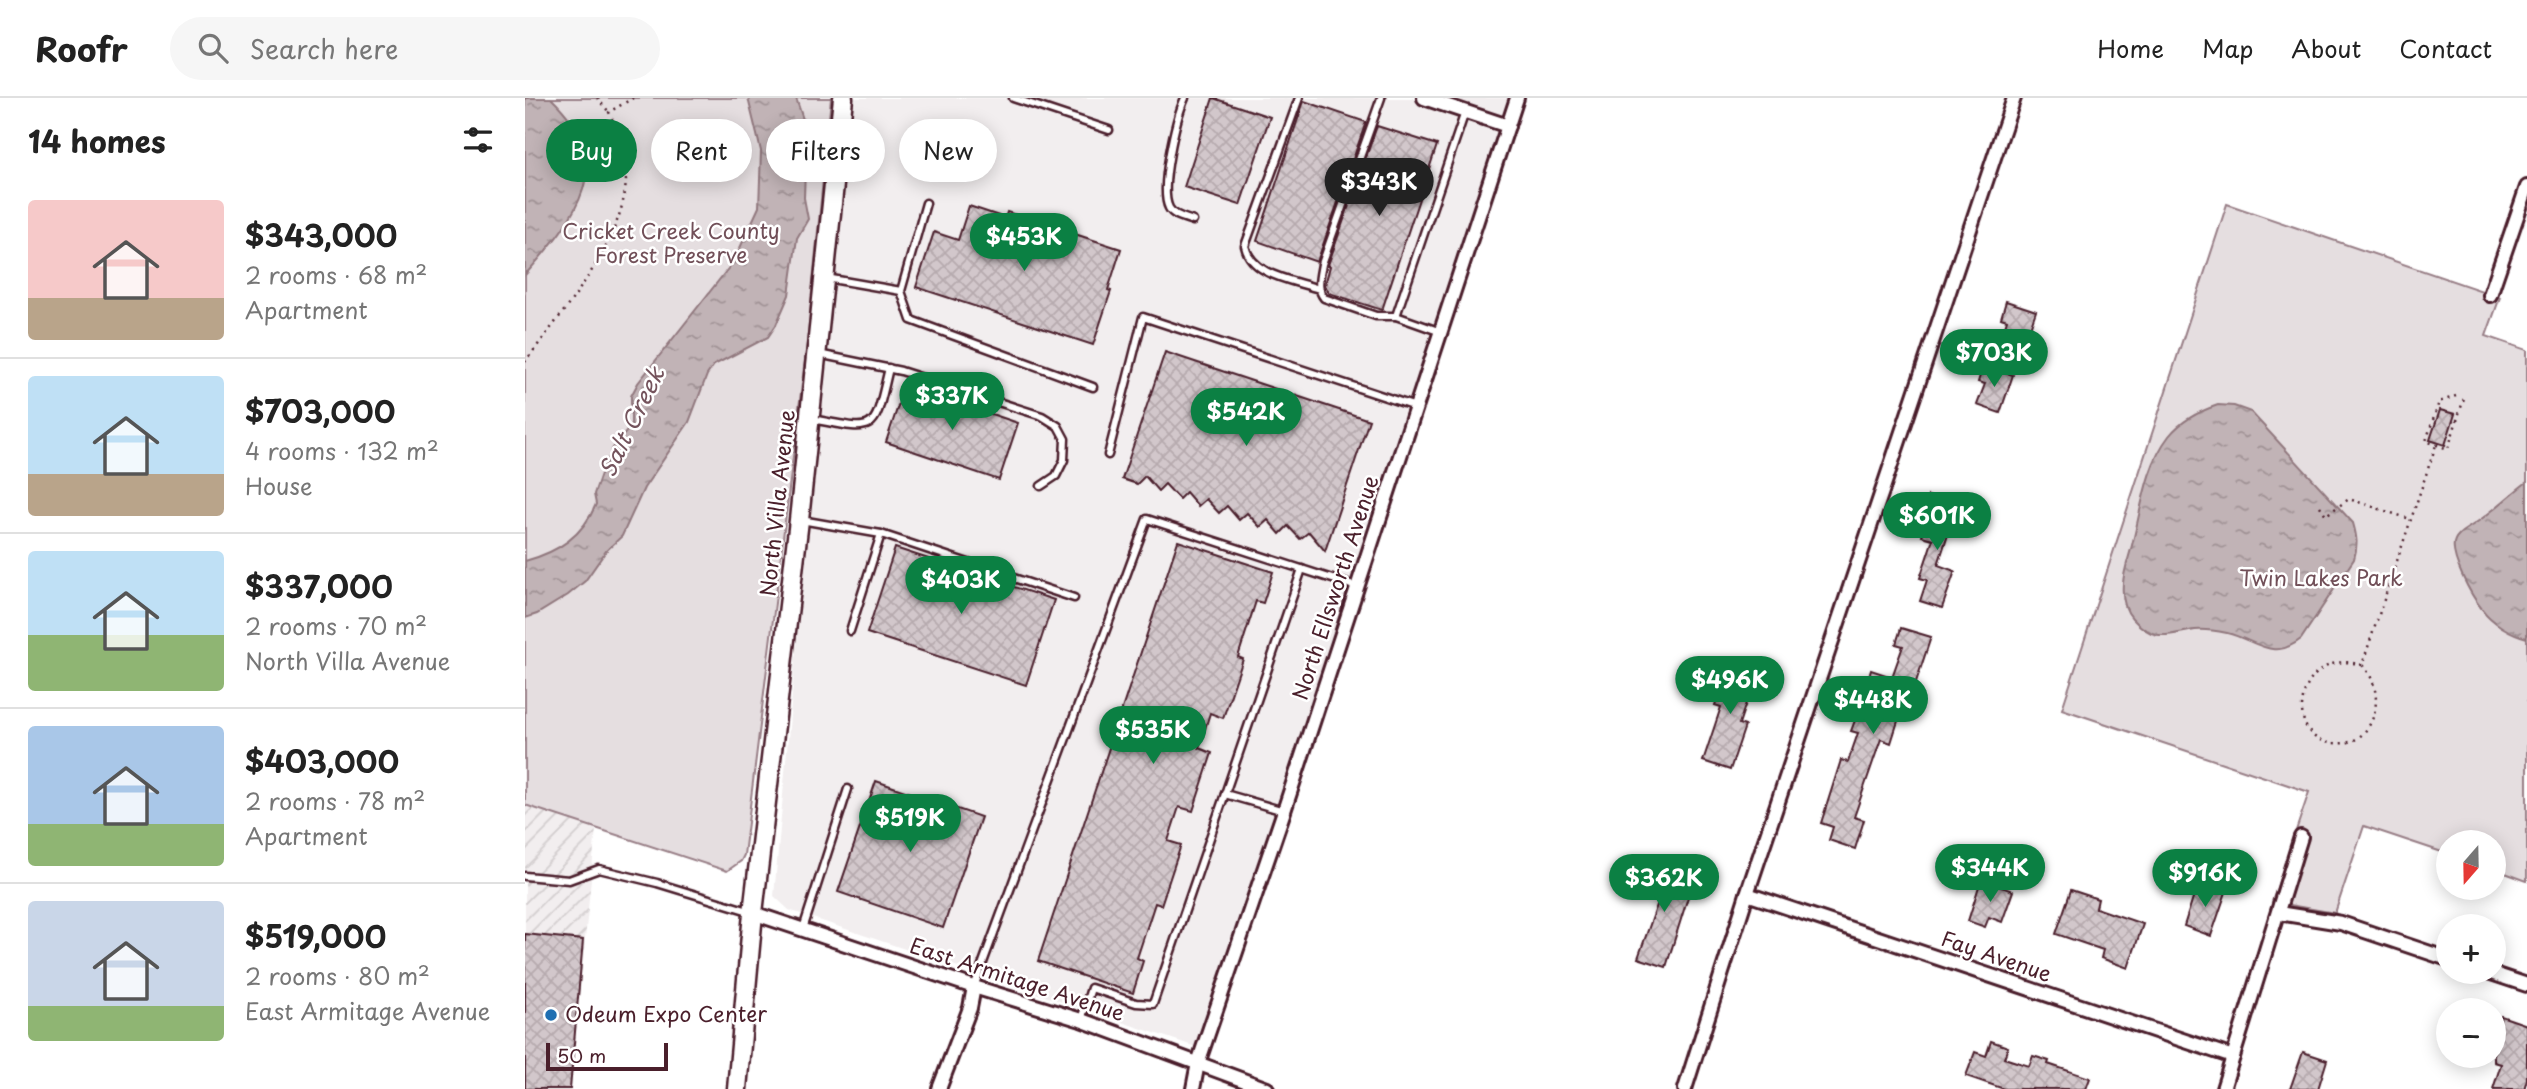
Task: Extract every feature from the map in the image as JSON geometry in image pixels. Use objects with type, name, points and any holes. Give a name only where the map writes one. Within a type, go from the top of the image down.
[{"type":"main road","name":"North Villa Avenue","points":[[737,1089],[753,913],[799,520],[843,98]]},
{"type":"street","points":[[1424,98],[1508,126]]},
{"type":"street","name":"North Ellsworth Avenue","points":[[1193,1089],[1198,1063],[1284,811],[1517,98]]},
{"type":"street","points":[[1685,1089],[1747,894],[2014,98]]},
{"type":"street","points":[[2490,295],[2527,187]]},
{"type":"street","points":[[2223,1089],[2301,837]]},
{"type":"street","name":"Fay Avenue","points":[[1747,894],[2233,1057]]},
{"type":"street","points":[[2278,912],[2341,923],[2436,955]]},
{"type":"street","name":"East Armitage Avenue","points":[[753,913],[1081,1020],[1267,1089]]},
{"type":"street","points":[[2506,978],[2527,985]]},
{"type":"street","points":[[939,1089],[970,1008],[974,987]]},
{"type":"lane","points":[[1013,98],[1109,130]]},
{"type":"lane","points":[[1185,98],[1176,119],[1165,194],[1169,209],[1175,215],[1193,220]]},
{"type":"lane","points":[[1299,98],[1245,246],[1247,256],[1260,269],[1319,289]]},
{"type":"lane","points":[[1381,98],[1322,264],[1319,289],[1324,298],[1376,316],[1397,316],[1441,331]]},
{"type":"lane","points":[[1397,316],[1465,112]]},
{"type":"lane","points":[[926,203],[901,291],[911,320],[1093,387]]},
{"type":"lane","points":[[824,278],[901,291]]},
{"type":"lane","points":[[1108,455],[1143,317],[1416,407]]},
{"type":"lane","points":[[817,354],[888,368],[1042,416],[1058,426],[1065,439],[1064,460],[1056,476],[1041,485]]},
{"type":"lane","points":[[810,419],[846,426],[870,425],[877,416],[888,368]]},
{"type":"lane","points":[[974,987],[1147,519],[1357,587]]},
{"type":"lane","points":[[799,520],[881,534],[1074,598]]},
{"type":"lane","points":[[850,631],[881,534]]},
{"type":"lane","points":[[1081,1020],[1091,988],[1136,1003],[1153,1004],[1302,569]]},
{"type":"lane","points":[[803,929],[848,789]]},
{"type":"lane","points":[[1225,794],[1284,811]]},
{"type":"lane","points":[[525,876],[569,880],[599,869],[657,883],[753,913]]},
{"type":"path","points":[[525,362],[596,262],[619,218],[625,196],[627,172],[622,145],[610,112],[597,98]]},
{"type":"path","points":[[610,112],[633,98]]},
{"type":"path","points":[[2456,396],[2439,402],[2426,441],[2448,449],[2464,398]]},
{"type":"path","points":[[2362,664],[2436,445]]},
{"type":"path","points":[[2320,506],[2326,514],[2349,499],[2411,520]]},
{"type":"path","points":[[2331,663],[2362,664],[2371,678],[2376,701],[2374,715],[2367,729],[2349,742],[2327,743],[2318,739],[2310,732],[2303,713],[2303,693],[2307,684],[2321,668],[2331,663]]},
{"type":"shaded area","points":[[845,98],[1511,98],[1196,1047],[789,910],[774,896],[838,182],[885,182],[885,119],[843,119]]},
{"type":"shaded area","points":[[525,805],[596,829],[570,1089],[525,1089]]},
{"type":"green space","name":"Cricket Creek County Forest Preserve","points":[[525,98],[831,98],[829,119],[766,119],[766,182],[823,182],[807,343],[744,855],[741,861],[727,871],[525,805]]},
{"type":"green space","name":"Twin Lakes Park","points":[[2227,204],[2500,297],[2486,336],[2527,350],[2527,881],[2506,873],[2506,830],[2436,830],[2436,850],[2364,826],[2335,913],[2272,902],[2309,792],[2062,709]]},
{"type":"water","points":[[525,98],[551,98],[569,119],[546,119],[546,182],[584,182],[574,211],[525,275]]},
{"type":"water","name":"Salt Creek","points":[[748,98],[796,98],[803,119],[766,119],[766,182],[805,182],[808,219],[797,238],[789,295],[776,325],[768,337],[714,365],[707,375],[689,422],[644,488],[622,536],[606,551],[585,581],[568,595],[537,614],[525,618],[525,561],[548,553],[568,541],[577,534],[591,515],[596,504],[594,494],[601,474],[613,448],[631,426],[631,396],[638,383],[734,261],[759,207],[761,151]]},
{"type":"water","points":[[2218,405],[2234,406],[2251,412],[2353,523],[2356,537],[2354,559],[2301,639],[2281,649],[2264,647],[2237,636],[2211,630],[2155,634],[2132,618],[2124,602],[2125,573],[2155,460],[2169,436],[2179,426],[2198,413]]},
{"type":"water","points":[[2527,482],[2527,638],[2502,627],[2482,609],[2462,575],[2454,546],[2460,534]]},
{"type":"building","points":[[1213,98],[1270,117],[1240,205],[1184,187]]},
{"type":"building","points":[[1304,101],[1366,122],[1317,262],[1257,241]]},
{"type":"building","points":[[1377,126],[1437,145],[1382,310],[1329,293],[1325,285],[1330,266],[1328,265]]},
{"type":"building","points":[[969,206],[1005,218],[1007,212],[1121,249],[1108,290],[1111,291],[1093,345],[916,287],[934,232],[958,240]]},
{"type":"building","points":[[2006,301],[2036,311],[2023,348],[2000,341],[2007,320],[2001,318]]},
{"type":"building","points":[[1165,352],[1369,420],[1325,551],[1309,532],[1300,539],[1288,526],[1280,534],[1268,520],[1260,527],[1247,513],[1239,520],[1227,506],[1219,513],[1206,499],[1198,506],[1186,492],[1179,499],[1165,484],[1158,491],[1145,476],[1137,484],[1122,479]]},
{"type":"building","points":[[1983,366],[2013,375],[2000,413],[1977,405],[1985,384],[1978,382]]},
{"type":"building","points":[[905,385],[1018,423],[999,480],[886,442]]},
{"type":"building","points":[[2440,410],[2455,414],[2445,445],[2430,440]]},
{"type":"building","points":[[1928,496],[1957,506],[1938,565],[1955,571],[1942,608],[1920,601],[1927,580],[1920,578],[1933,539],[1922,536],[1929,514],[1923,512]]},
{"type":"building","points":[[1178,541],[1273,572],[1263,603],[1256,601],[1238,657],[1243,659],[1223,718],[1210,713],[1199,748],[1212,753],[1193,811],[1179,807],[1168,841],[1181,845],[1161,905],[1155,903],[1137,958],[1143,961],[1133,993],[1038,961]]},
{"type":"building","points":[[895,548],[1054,600],[1026,685],[867,633]]},
{"type":"building","points":[[1901,628],[1931,637],[1915,685],[1918,686],[1913,702],[1905,699],[1891,743],[1881,739],[1854,817],[1864,820],[1855,849],[1829,840],[1833,827],[1821,823],[1841,760],[1848,762],[1858,733],[1851,731],[1857,715],[1860,716],[1871,670],[1892,677],[1903,646],[1896,644]]},
{"type":"building","points":[[1730,661],[1757,670],[1739,724],[1745,726],[1730,770],[1703,761],[1721,707],[1715,705]]},
{"type":"building","points":[[876,781],[981,817],[943,928],[838,892]]},
{"type":"building","points":[[1645,865],[1693,881],[1666,967],[1638,958],[1662,891],[1639,883]]},
{"type":"building","points":[[1981,880],[2013,891],[2002,922],[1989,917],[1985,927],[1968,921]]},
{"type":"building","points":[[2198,882],[2226,892],[2211,936],[2184,926]]},
{"type":"building","points":[[2071,890],[2098,899],[2096,908],[2143,924],[2128,968],[2101,958],[2103,950],[2056,934]]},
{"type":"building","name":"Odeum Expo Center","points":[[525,934],[583,940],[570,1089],[525,1089]]},
{"type":"building","points":[[2506,1018],[2527,1025],[2527,1079],[2524,1089],[2493,1089],[2500,1068],[2506,1068]]},
{"type":"building","points":[[1991,1041],[2008,1047],[2004,1058],[2029,1066],[2033,1056],[2090,1078],[2086,1089],[2004,1089],[1966,1076],[1975,1052],[1986,1056]]},
{"type":"building","points":[[2303,1052],[2327,1060],[2318,1089],[2290,1089]]},
{"type":"place","name":"Odeum Expo Center","points":[[551,1015]]}]
